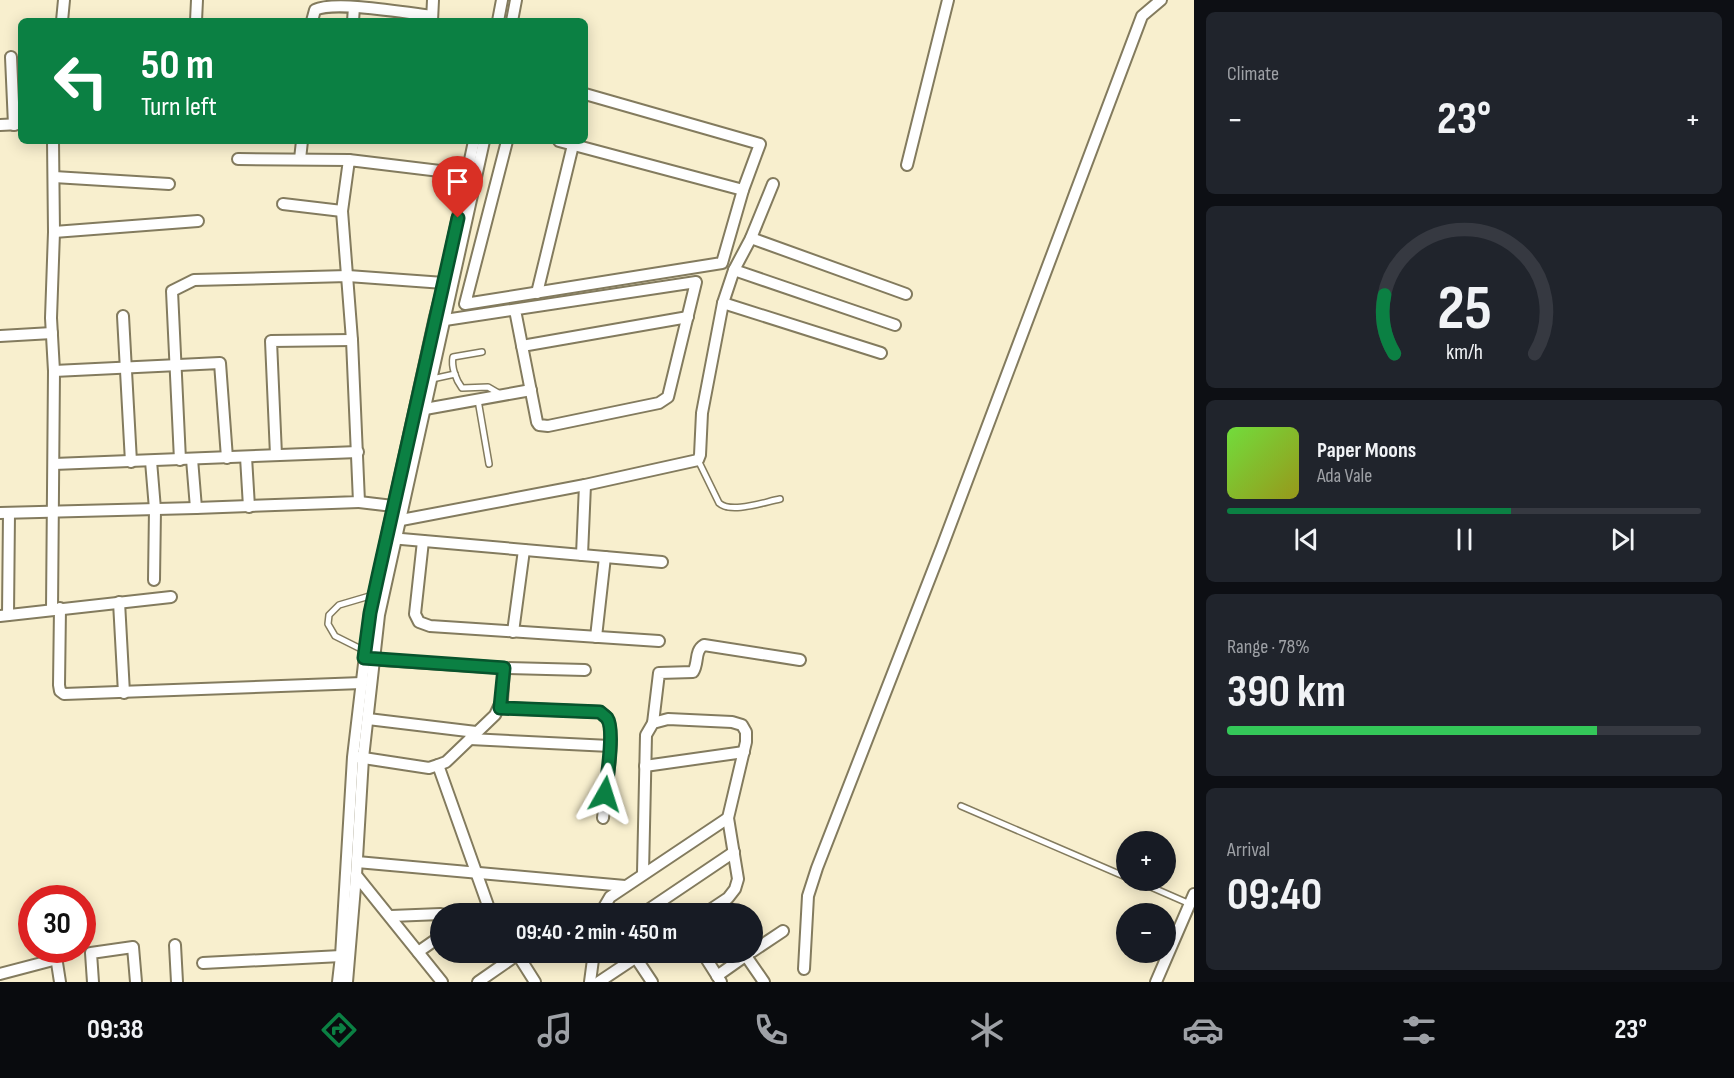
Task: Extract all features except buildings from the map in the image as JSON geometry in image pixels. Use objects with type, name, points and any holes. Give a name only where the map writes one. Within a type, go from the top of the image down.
[{"type":"street","points":[[62,18],[64,0]]},
{"type":"street","points":[[196,18],[197,0]]},
{"type":"street","points":[[312,18],[312,13],[318,8],[349,4],[432,18],[433,0]]},
{"type":"street","points":[[499,18],[502,0]]},
{"type":"street","points":[[513,18],[516,0]]},
{"type":"street","points":[[907,165],[948,0]]},
{"type":"street","points":[[804,969],[808,896],[817,868],[947,536],[1142,16],[1161,0]]},
{"type":"street","points":[[0,125],[17,125],[11,57]]},
{"type":"street","points":[[506,144],[465,304],[722,263],[743,190],[760,144],[588,95]]},
{"type":"street","points":[[54,144],[53,512],[60,691],[71,695],[362,683]]},
{"type":"street","points":[[300,159],[302,144]]},
{"type":"street","points":[[338,982],[358,758],[362,683],[380,615],[395,521],[425,409],[445,320],[480,144]]},
{"type":"street","points":[[570,144],[743,190]]},
{"type":"street","points":[[537,293],[573,145]]},
{"type":"street","points":[[238,159],[349,160],[473,175]]},
{"type":"street","points":[[349,160],[342,211],[352,340],[359,502]]},
{"type":"street","points":[[395,521],[393,506],[435,317],[473,175]]},
{"type":"street","points":[[54,177],[170,184]]},
{"type":"street","points":[[395,521],[698,460],[702,413],[723,303],[734,270],[751,238],[773,184]]},
{"type":"street","points":[[283,204],[342,211]]},
{"type":"street","points":[[54,231],[198,221]]},
{"type":"street","points":[[751,238],[906,294]]},
{"type":"street","points":[[734,270],[895,325]]},
{"type":"street","points":[[180,460],[172,291],[194,279],[348,276],[444,283]]},
{"type":"street","points":[[445,320],[515,309],[696,282],[668,397],[659,404],[543,427],[537,422],[515,309]]},
{"type":"street","points":[[723,303],[881,353]]},
{"type":"street","points":[[123,316],[131,462]]},
{"type":"street","points":[[522,346],[688,317]]},
{"type":"street","points":[[0,336],[52,333]]},
{"type":"street","points":[[276,455],[271,341],[352,340]]},
{"type":"street","points":[[54,371],[220,363],[227,458]]},
{"type":"street","points":[[425,409],[531,390]]},
{"type":"street","points":[[54,464],[358,452]]},
{"type":"street","points":[[246,457],[249,507]]},
{"type":"street","points":[[192,459],[196,508]]},
{"type":"street","points":[[152,461],[155,509],[154,580]]},
{"type":"street","points":[[582,555],[585,484]]},
{"type":"street","points":[[171,597],[4,616],[4,513],[359,502],[393,506]]},
{"type":"street","points":[[391,539],[662,562]]},
{"type":"street","points":[[347,982],[357,861],[358,758],[368,719],[368,656],[373,595],[391,539]]},
{"type":"street","points":[[423,542],[415,614],[419,622],[430,626],[659,641]]},
{"type":"street","points":[[513,632],[524,550]]},
{"type":"street","points":[[596,637],[605,557]]},
{"type":"street","points":[[119,602],[124,693]]},
{"type":"street","points":[[643,873],[646,735],[653,723],[659,673],[693,672],[698,652],[704,645],[800,660]]},
{"type":"street","points":[[368,656],[504,668],[585,670]]},
{"type":"street","points":[[358,758],[429,768],[446,762],[500,708],[504,668]]},
{"type":"street","points":[[500,708],[600,712],[607,718],[610,726],[610,746],[603,818]]},
{"type":"street","points":[[368,719],[473,736],[610,746]]},
{"type":"street","points":[[653,723],[668,719],[732,722],[742,725],[746,732],[744,752],[728,818],[738,879],[735,889],[720,903]]},
{"type":"street","points":[[645,766],[744,752]]},
{"type":"street","points":[[438,765],[487,903]]},
{"type":"street","points":[[606,903],[609,897],[625,885],[728,818]]},
{"type":"street","points":[[658,903],[734,852]]},
{"type":"street","points":[[357,861],[477,874],[625,885]]},
{"type":"street","points":[[356,875],[442,982]]},
{"type":"street","points":[[1155,982],[1192,899]]},
{"type":"street","points":[[391,916],[430,914]]},
{"type":"street","points":[[763,944],[783,931]]},
{"type":"street","points":[[418,952],[430,944]]},
{"type":"street","points":[[175,945],[177,982]]},
{"type":"street","points":[[93,982],[92,953],[133,947],[136,982]]},
{"type":"street","points":[[203,963],[341,956]]},
{"type":"street","points":[[0,974],[31,963]]},
{"type":"street","points":[[57,963],[60,982]]},
{"type":"street","points":[[478,982],[504,963]]},
{"type":"street","points":[[523,963],[535,982]]},
{"type":"street","points":[[590,982],[593,963]]},
{"type":"street","points":[[599,982],[628,963]]},
{"type":"street","points":[[644,963],[652,982]]},
{"type":"street","points":[[709,963],[719,979],[738,963]]},
{"type":"street","points":[[755,963],[764,982]]},
{"type":"lane","points":[[482,352],[453,357],[455,374],[462,388],[488,387],[502,396]]},
{"type":"lane","points":[[432,379],[455,374]]},
{"type":"lane","points":[[478,400],[489,464]]},
{"type":"lane","points":[[698,460],[718,503],[724,508],[733,509],[780,499]]},
{"type":"lane","points":[[368,656],[335,636],[327,624],[329,615],[339,605],[373,595]]},
{"type":"lane","points":[[961,806],[1116,873]]},
{"type":"lane","points":[[1168,891],[1192,899]]},
{"type":"route","points":[[458,218],[370,613],[364,658],[504,668],[500,708],[600,712],[607,718],[610,726],[605,794]]}]
